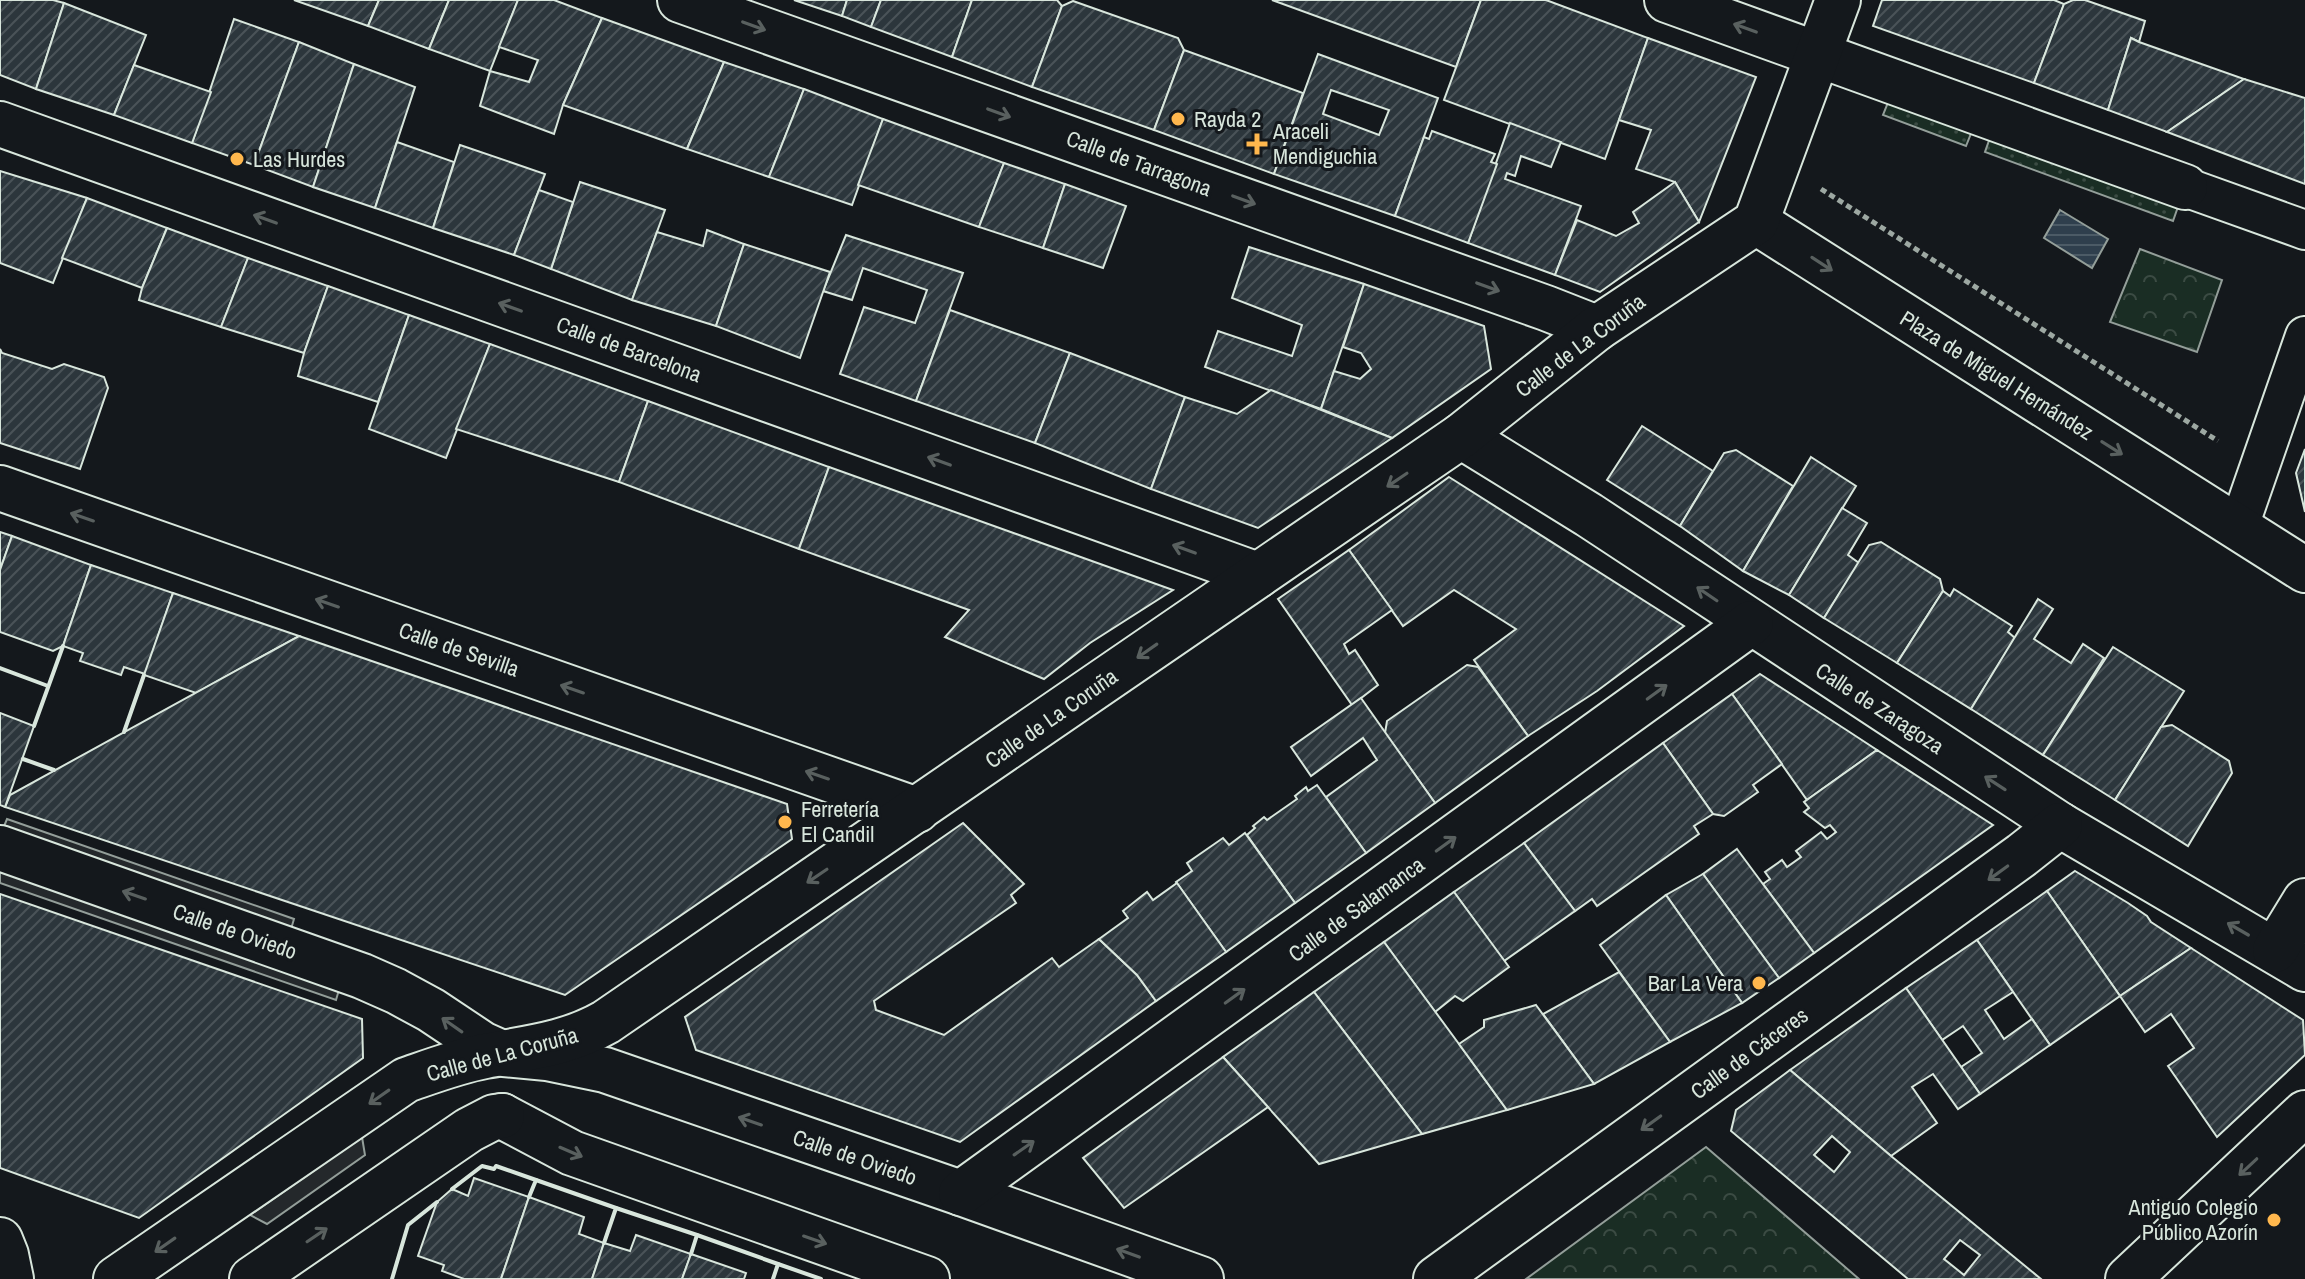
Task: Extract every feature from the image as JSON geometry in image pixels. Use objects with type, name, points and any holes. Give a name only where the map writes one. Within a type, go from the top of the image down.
[{"type":"street","name":"Calle de Tarragona","points":[[680,0],[1597,328]]},
{"type":"street","points":[[1667,0],[2305,230]]},
{"type":"street","points":[[1756,222],[1838,0]]},
{"type":"street","name":"Calle de Barcelona","points":[[0,124],[1258,575]]},
{"type":"street","name":"Calle de La Coruña","points":[[116,1279],[406,1080],[487,1056],[556,1043],[596,1028],[1461,436],[1597,328],[1756,222]]},
{"type":"street","name":"Plaza de Miguel Hernández","points":[[1756,222],[2305,570]]},
{"type":"street","points":[[2238,529],[2305,336]]},
{"type":"street","name":"Calle de Zaragoza","points":[[1461,436],[1589,515],[2060,825],[2290,960]]},
{"type":"street","name":"Calle de Sevilla","points":[[0,488],[917,810]]},
{"type":"street","name":"Calle de Salamanca","points":[[961,1193],[1751,623]]},
{"type":"street","name":"Calle de Cáceres","points":[[1436,1279],[2060,825]]},
{"type":"street","name":"Calle de Oviedo","points":[[0,848],[362,976],[431,1010],[482,1044],[504,1054],[547,1058],[605,1070],[1201,1279]]},
{"type":"street","points":[[2290,960],[2305,901]]},
{"type":"street","points":[[502,1116],[504,1054]]},
{"type":"street","points":[[2128,1279],[2305,1113]]},
{"type":"street","points":[[252,1279],[469,1130],[502,1116],[572,1153],[927,1279]]},
{"type":"street","points":[[0,1240],[11,1279]]},
{"type":"path","points":[[1809,182],[2259,467]]},
{"type":"green space","points":[[1891,95],[1974,126],[1966,146],[1883,115]]},
{"type":"green space","points":[[1992,132],[2180,201],[2173,221],[1985,152]]},
{"type":"green space","points":[[2140,249],[2222,280],[2197,352],[2110,322]]},
{"type":"green space","points":[[1706,1147],[1859,1279],[1526,1279]]},
{"type":"shaded area","points":[[7,819],[294,919],[289,936],[0,836]]},
{"type":"shaded area","points":[[0,863],[341,983],[336,1000],[0,883]]},
{"type":"shaded area","points":[[362,1137],[365,1155],[267,1224],[250,1215]]},
{"type":"water","points":[[2060,210],[2108,239],[2092,268],[2044,238]]},
{"type":"building","points":[[0,0],[53,0],[64,3],[36,89],[0,75]]},
{"type":"building","points":[[294,0],[379,0],[368,26]]},
{"type":"building","points":[[379,0],[449,0],[429,49],[368,26]]},
{"type":"building","points":[[449,0],[518,0],[490,71],[429,49]]},
{"type":"building","points":[[518,0],[554,0],[602,18],[563,105],[554,134],[480,106],[490,71],[529,82],[538,60],[499,47]]},
{"type":"building","points":[[794,0],[847,0],[842,16]]},
{"type":"building","points":[[847,0],[881,0],[871,27],[842,16]]},
{"type":"building","points":[[881,0],[972,0],[952,57],[871,27]]},
{"type":"building","points":[[972,0],[1057,0],[1062,6],[1032,87],[952,57]]},
{"type":"building","points":[[1272,0],[1481,0],[1456,67]]},
{"type":"building","points":[[1481,0],[1546,0],[1648,38],[1605,159],[1444,100]]},
{"type":"building","points":[[1882,0],[2054,0],[2064,4],[2034,83],[1873,26]]},
{"type":"building","points":[[2085,0],[2145,21],[2139,42],[2131,38],[2108,110],[2034,83],[2064,4]]},
{"type":"building","points":[[1073,1],[1178,38],[1184,50],[1154,130],[1032,87],[1062,6]]},
{"type":"building","points":[[64,3],[146,35],[114,115],[36,89]]},
{"type":"building","points":[[602,18],[724,62],[687,149],[563,105]]},
{"type":"building","points":[[234,19],[299,42],[254,165],[192,143]]},
{"type":"building","points":[[1648,38],[1756,77],[1699,222],[1675,182],[1636,169],[1651,130],[1619,120]]},
{"type":"building","points":[[2131,38],[2244,79],[2167,132],[2108,110]]},
{"type":"building","points":[[299,42],[354,64],[313,187],[254,165]]},
{"type":"building","points":[[1184,50],[1303,93],[1274,174],[1154,130]]},
{"type":"building","points":[[1318,54],[1438,98],[1395,216],[1274,174]],"holes":[[[1331,90],[1389,110],[1379,135],[1323,114]]]},
{"type":"building","points":[[724,62],[804,89],[769,177],[687,149]]},
{"type":"building","points":[[354,64],[415,87],[375,208],[313,187]]},
{"type":"building","points":[[134,65],[211,92],[192,143],[114,115]]},
{"type":"building","points":[[2244,79],[2305,98],[2305,184],[2167,132]]},
{"type":"building","points":[[804,89],[883,119],[852,205],[769,177]]},
{"type":"building","points":[[883,119],[1004,163],[979,227],[858,185]]},
{"type":"building","points":[[1510,123],[1561,142],[1551,167],[1521,156],[1515,176],[1507,173],[1505,179],[1581,206],[1555,275],[1468,243]]},
{"type":"building","points":[[1432,131],[1495,154],[1491,162],[1497,164],[1468,243],[1395,216],[1424,137],[1429,139]]},
{"type":"building","points":[[397,142],[454,162],[433,228],[375,208]]},
{"type":"building","points":[[460,145],[545,174],[514,255],[433,228]]},
{"type":"building","points":[[1004,163],[1065,184],[1043,248],[979,227]]},
{"type":"building","points":[[0,171],[87,198],[53,283],[0,263]]},
{"type":"building","points":[[580,182],[665,210],[632,300],[551,269]]},
{"type":"building","points":[[1675,182],[1699,222],[1600,292],[1555,275],[1577,220],[1616,236],[1639,223],[1633,212]]},
{"type":"building","points":[[1065,184],[1126,206],[1103,268],[1043,248]]},
{"type":"building","points":[[539,190],[573,202],[551,269],[514,255]]},
{"type":"building","points":[[87,198],[167,228],[142,288],[62,258]]},
{"type":"building","points":[[167,228],[248,258],[221,327],[139,300]]},
{"type":"building","points":[[707,230],[744,244],[716,326],[632,300],[657,232],[703,246]]},
{"type":"building","points":[[846,235],[963,273],[916,401],[840,374],[864,307],[915,323],[927,290],[863,268],[852,300],[823,291]]},
{"type":"building","points":[[744,244],[830,272],[800,358],[716,326]]},
{"type":"building","points":[[1249,247],[1364,284],[1321,409],[1205,367],[1218,331],[1292,356],[1302,325],[1232,298]]},
{"type":"building","points":[[248,258],[328,286],[304,353],[221,327]]},
{"type":"building","points":[[1364,284],[1484,326],[1491,369],[1392,438],[1321,409],[1334,371],[1360,379],[1371,369],[1361,353],[1343,347]]},
{"type":"building","points":[[328,286],[409,315],[378,402],[298,376]]},
{"type":"building","points":[[950,310],[1070,353],[1035,443],[916,401]]},
{"type":"building","points":[[409,315],[490,344],[446,458],[369,429]]},
{"type":"building","points":[[490,344],[648,401],[619,482],[456,429]]},
{"type":"building","points":[[0,349],[2,353],[52,369],[64,364],[104,377],[108,388],[80,469],[0,443]]},
{"type":"building","points":[[1070,353],[1185,397],[1151,489],[1035,443]]},
{"type":"building","points":[[1271,390],[1392,438],[1258,528],[1151,489],[1185,397],[1237,414]]},
{"type":"building","points":[[648,401],[829,467],[799,549],[619,482]]},
{"type":"building","points":[[1642,426],[1713,471],[1680,526],[1607,480]]},
{"type":"building","points":[[2305,449],[2305,512],[2296,473]]},
{"type":"building","points":[[1736,450],[1793,486],[1743,571],[1680,526],[1724,453]]},
{"type":"building","points":[[1811,457],[1856,486],[1789,595],[1743,571]]},
{"type":"building","points":[[829,467],[1173,590],[1090,643],[1044,679],[945,637],[969,610],[799,549]]},
{"type":"building","points":[[1449,477],[1684,626],[1597,691],[1528,736],[1474,660],[1516,629],[1454,590],[1403,626],[1349,550]]},
{"type":"building","points":[[1842,508],[1867,523],[1848,555],[1859,563],[1824,618],[1789,595]]},
{"type":"building","points":[[0,532],[12,536],[0,570]]},
{"type":"building","points":[[12,536],[91,565],[63,646],[53,651],[0,632],[0,570]]},
{"type":"building","points":[[1881,542],[1940,579],[1943,591],[1897,663],[1824,618],[1869,545]]},
{"type":"building","points":[[1349,550],[1392,610],[1344,644],[1349,654],[1355,650],[1378,685],[1352,705],[1278,599]]},
{"type":"building","points":[[91,565],[173,593],[145,674],[124,667],[121,675],[80,661],[83,653],[63,646]]},
{"type":"building","points":[[1954,589],[2012,626],[2008,632],[2015,638],[1971,709],[1897,663],[1943,591],[1950,596]]},
{"type":"building","points":[[173,593],[299,636],[196,693],[144,675]]},
{"type":"building","points":[[2038,599],[2053,609],[2034,639],[2071,663],[2083,644],[2104,658],[2043,755],[1971,709]]},
{"type":"building","points":[[299,636],[787,804],[792,839],[565,995],[5,807],[10,795]]},
{"type":"building","points":[[2113,647],[2184,691],[2115,800],[2043,755]]},
{"type":"building","points":[[1467,665],[1478,667],[1528,736],[1435,803],[1385,733],[1387,721]]},
{"type":"building","points":[[1760,674],[1877,750],[1807,800],[1732,694]]},
{"type":"building","points":[[1732,694],[1782,764],[1753,785],[1758,792],[1724,816],[1713,814],[1663,743]]},
{"type":"building","points":[[1361,698],[1435,803],[1366,853],[1326,797],[1377,760],[1363,738],[1311,776],[1291,747]]},
{"type":"building","points":[[0,713],[34,726],[5,807],[0,805]]},
{"type":"building","points":[[2172,725],[2229,761],[2232,773],[2188,846],[2115,800],[2161,727]]},
{"type":"building","points":[[1663,743],[1713,814],[1694,826],[1699,834],[1597,906],[1592,899],[1575,911],[1524,843]]},
{"type":"building","points":[[1877,750],[1993,825],[1814,953],[1763,884],[1770,879],[1765,872],[1782,860],[1787,867],[1801,857],[1796,851],[1821,832],[1827,839],[1836,832],[1830,825],[1825,828],[1804,812],[1809,808],[1804,802]]},
{"type":"building","points":[[1317,785],[1366,853],[1295,903],[1247,835],[1264,817],[1267,820],[1297,799],[1295,796],[1306,787],[1308,791]]},
{"type":"building","points":[[963,823],[1024,884],[1011,895],[1016,903],[874,1001],[876,1010],[944,1035],[1052,958],[1059,967],[1099,939],[1137,975],[1156,1001],[960,1142],[696,1050],[685,1017]]},
{"type":"building","points":[[1245,833],[1295,903],[1226,952],[1176,882],[1192,871],[1187,863],[1223,838],[1229,845]]},
{"type":"building","points":[[1524,843],[1575,911],[1504,961],[1454,892]]},
{"type":"building","points":[[1737,849],[1814,953],[1779,978],[1703,874]]},
{"type":"building","points":[[2075,871],[2128,903],[2191,948],[2120,996],[2047,891]]},
{"type":"building","points":[[1703,874],[1779,978],[1742,1003],[1666,895]]},
{"type":"building","points":[[1177,883],[1226,952],[1156,1001],[1137,975],[1099,939],[1128,918],[1123,911],[1147,892],[1153,900]]},
{"type":"building","points":[[2047,891],[2120,996],[2050,1045],[1977,940]]},
{"type":"building","points":[[1454,892],[1509,967],[1463,1001],[1455,996],[1435,1012],[1384,942]]},
{"type":"building","points":[[0,894],[362,1019],[363,1058],[139,1218],[0,1168]]},
{"type":"building","points":[[1666,895],[1742,1003],[1670,1042],[1600,945]]},
{"type":"building","points":[[1977,940],[2013,992],[1985,1010],[2004,1039],[2032,1019],[2050,1045],[1980,1094],[1961,1067],[1982,1053],[1963,1026],[1942,1040],[1906,988]]},
{"type":"building","points":[[1384,942],[1507,1110],[1422,1134],[1314,992]]},
{"type":"building","points":[[2191,948],[2303,1020],[2305,1055],[2217,1137],[2168,1066],[2194,1048],[2171,1014],[2145,1032],[2120,996]]},
{"type":"building","points":[[1619,972],[1670,1042],[1594,1084],[1543,1014]]},
{"type":"building","points":[[1906,988],[1980,1094],[1958,1109],[1933,1074],[1912,1087],[1937,1123],[1891,1156],[1790,1070]]},
{"type":"building","points":[[1314,992],[1422,1134],[1319,1164],[1223,1057]]},
{"type":"building","points":[[1536,1005],[1594,1084],[1507,1110],[1459,1044],[1484,1027],[1484,1020]]},
{"type":"building","points":[[1223,1057],[1268,1107],[1124,1208],[1083,1158]]},
{"type":"building","points":[[1790,1070],[2041,1279],[1908,1279],[1731,1131],[1736,1110]],"holes":[[[1832,1136],[1850,1152],[1834,1172],[1814,1155]],[[1960,1240],[1980,1255],[1964,1275],[1944,1259]]]},
{"type":"building","points":[[474,1178],[529,1197],[501,1279],[464,1279],[442,1271],[444,1265],[418,1256],[437,1202],[452,1189],[468,1196]]},
{"type":"building","points":[[529,1197],[584,1217],[579,1234],[604,1243],[592,1279],[501,1279]]},
{"type":"building","points":[[636,1235],[691,1254],[682,1279],[592,1279],[604,1243],[630,1251]]},
{"type":"building","points":[[691,1254],[746,1273],[744,1279],[682,1279]]},
{"type":"wall","points":[[34,726],[63,646]]},
{"type":"wall","points":[[0,668],[48,686]]},
{"type":"wall","points":[[124,732],[144,675]]},
{"type":"wall","points":[[23,759],[54,770]]},
{"type":"wall","points":[[452,1189],[482,1166],[494,1169],[496,1166],[536,1180],[529,1197]]},
{"type":"wall","points":[[536,1180],[616,1208],[604,1243]]},
{"type":"wall","points":[[392,1279],[408,1225],[437,1202]]},
{"type":"wall","points":[[616,1208],[697,1235],[691,1254]]},
{"type":"wall","points":[[697,1235],[778,1264],[773,1279]]},
{"type":"wall","points":[[778,1264],[821,1279]]},
{"type":"place","name":"Rayda 2","points":[[1178,119]]},
{"type":"place","name":"Araceli Mendiguchia","points":[[1257,144]]},
{"type":"place","name":"Las Hurdes","points":[[237,159]]},
{"type":"place","name":"Ferretería El Candil","points":[[785,822]]},
{"type":"place","name":"Bar La Vera","points":[[1759,983]]},
{"type":"place","name":"Antiguo Colegio Público Azorín","points":[[2274,1220]]}]
